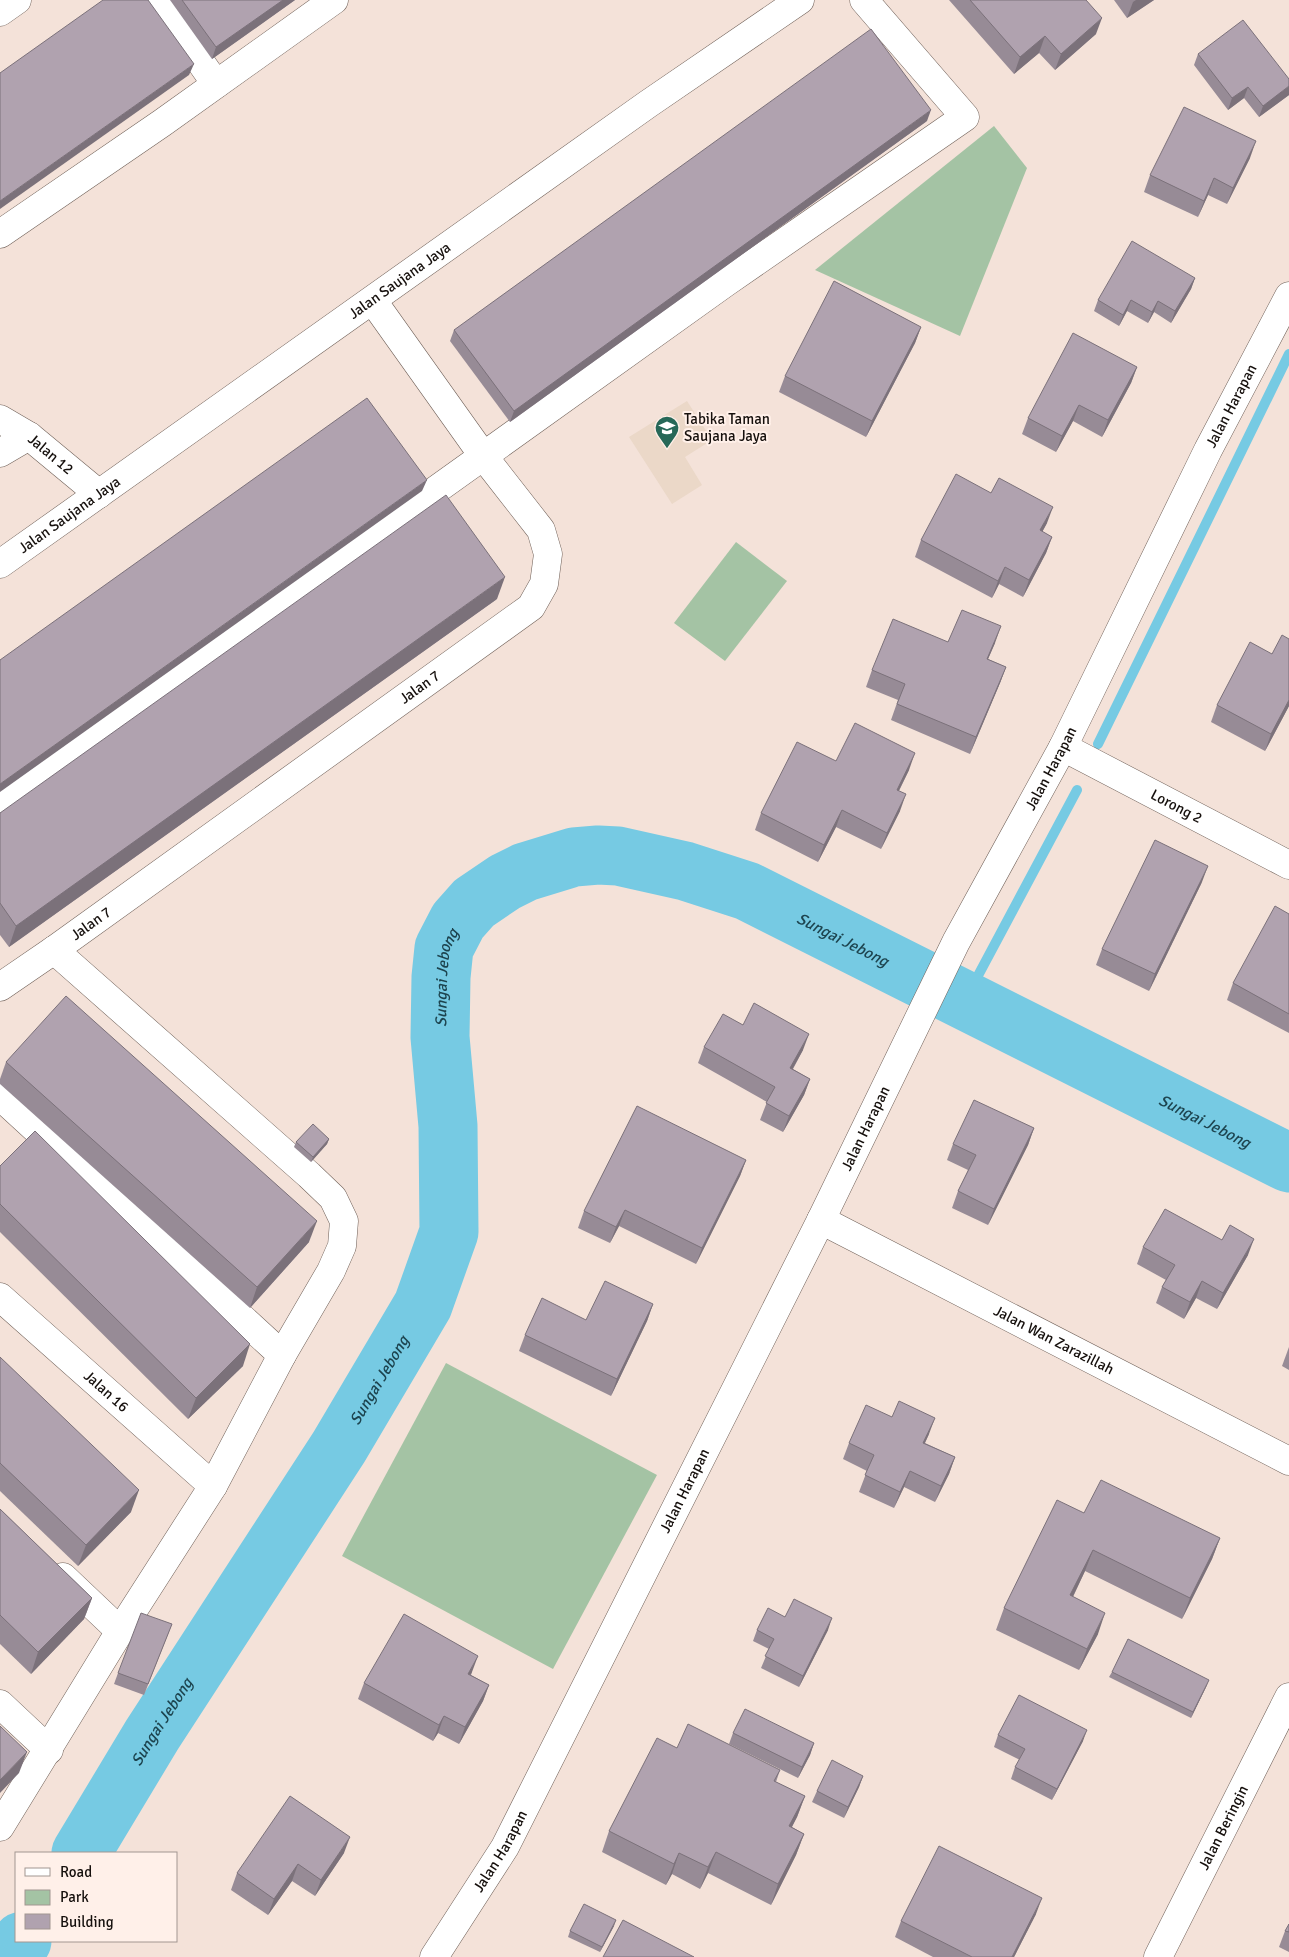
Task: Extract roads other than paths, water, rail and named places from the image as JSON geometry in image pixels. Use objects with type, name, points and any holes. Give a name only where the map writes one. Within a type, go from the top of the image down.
[{"type":"street","points":[[0,12],[17,0]]},
{"type":"street","points":[[157,0],[216,84]]},
{"type":"street","points":[[0,234],[334,0]]},
{"type":"street","name":"Jalan Saujana Jaya","points":[[0,564],[648,104],[800,0]]},
{"type":"street","points":[[0,802],[725,283],[965,117],[864,0]]},
{"type":"street","name":"Jalan Harapan","points":[[434,1957],[505,1847],[820,1220],[956,942],[1063,747],[1208,450],[1289,296]]},
{"type":"street","name":"Jalan 7","points":[[3,977],[54,950],[531,607],[544,584],[548,554],[541,530],[484,457],[373,300]]},
{"type":"street","name":"Jalan 12","points":[[0,419],[29,436],[98,494]]},
{"type":"street","points":[[0,453],[29,436]]},
{"type":"street","name":"Lorong 2","points":[[1063,747],[1289,865]]},
{"type":"street","points":[[0,1827],[120,1631],[213,1486],[282,1355],[331,1271],[342,1246],[344,1221],[333,1198],[310,1175],[54,950]]},
{"type":"street","points":[[0,1096],[282,1355]]},
{"type":"street","name":"Jalan Wan Zarazillah","points":[[820,1220],[1289,1461]]},
{"type":"street","name":"Jalan 16","points":[[0,1297],[213,1486]]},
{"type":"street","points":[[42,1558],[120,1631]]},
{"type":"street","name":"Jalan Beringin","points":[[1158,1957],[1289,1698]]},
{"type":"street","points":[[0,1704],[48,1750]]},
{"type":"waterway","points":[[1098,744],[1289,354]]},
{"type":"waterway","points":[[965,1000],[1077,790]]},
{"type":"waterway","name":"Sungai Jebong","points":[[82,1852],[152,1735],[339,1447],[423,1305],[449,1232],[448,1126],[440,1037],[441,977],[444,948],[458,921],[474,903],[505,882],[525,872],[574,857],[598,855],[618,856],[685,871],[747,891],[1289,1163]]},
{"type":"waterway","name":"Sungai Jebong","points":[[9,1957],[21,1942]]},
{"type":"place","name":"Tabika Taman Saujana Jaya","points":[[667,449]]}]
